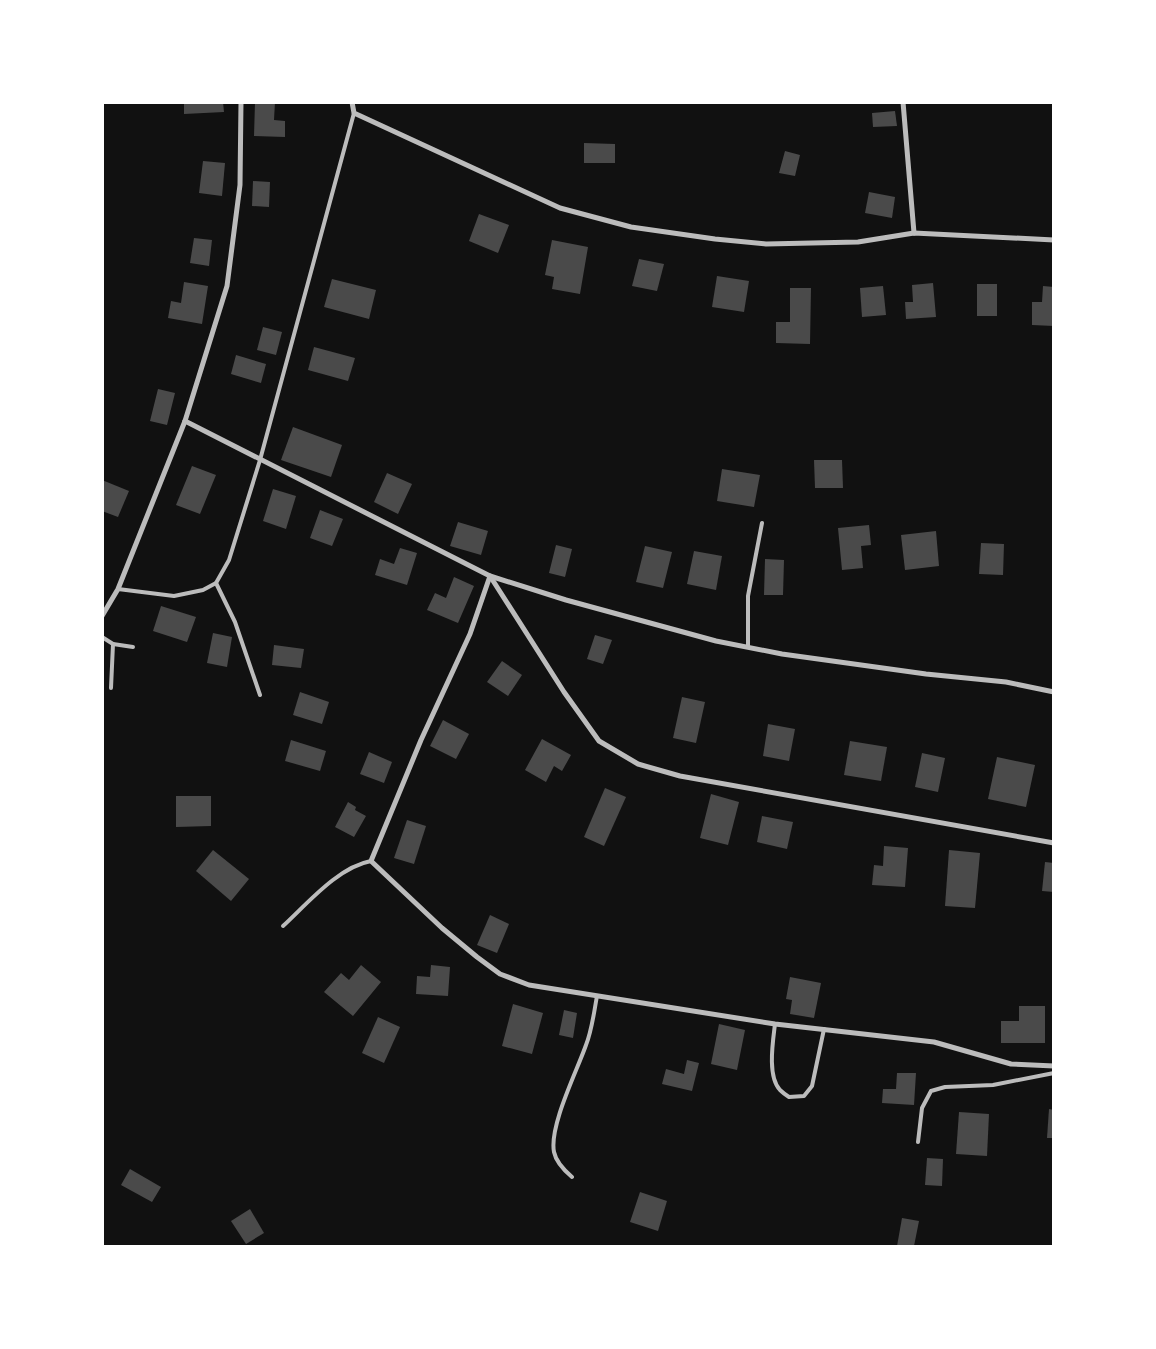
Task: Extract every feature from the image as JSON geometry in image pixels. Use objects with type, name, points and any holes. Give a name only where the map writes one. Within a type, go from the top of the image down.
[{"type":"street","points":[[102,616],[118,589],[185,421],[227,286],[240,185],[241,102]]},
{"type":"street","points":[[352,102],[354,113],[560,208],[631,227],[766,244],[858,242],[914,233],[1054,240]]},
{"type":"street","points":[[903,102],[914,233]]},
{"type":"street","points":[[185,421],[490,576],[566,600],[716,641],[926,674],[1006,682],[1054,692]]},
{"type":"street","points":[[490,576],[564,692],[599,741],[638,764],[680,776],[1054,843]]},
{"type":"street","points":[[490,576],[470,634],[421,740],[371,861],[442,928],[500,974],[529,985],[775,1024],[934,1042],[1011,1064],[1054,1066]]},
{"type":"lane","points":[[118,589],[174,596],[203,590],[216,583],[229,560],[260,460],[354,113]]},
{"type":"lane","points":[[748,647],[748,596],[762,523]]},
{"type":"lane","points":[[216,583],[235,622],[260,695]]},
{"type":"lane","points":[[102,637],[113,644],[133,647]]},
{"type":"lane","points":[[111,688],[113,644]]},
{"type":"lane","points":[[282,926],[344,872],[362,863],[371,861]]},
{"type":"lane","points":[[572,1177],[563,1169],[554,1154],[554,1142],[559,1119],[587,1043],[597,996]]},
{"type":"lane","points":[[775,1024],[772,1060],[773,1077],[779,1089],[789,1097],[804,1096],[812,1086],[824,1029]]},
{"type":"lane","points":[[918,1142],[922,1108],[931,1091],[945,1087],[993,1085],[1054,1073]]},
{"type":"building","points":[[184,102],[223,102],[224,112],[184,114]]},
{"type":"building","points":[[255,102],[275,102],[274,120],[285,121],[285,137],[254,136]]},
{"type":"building","points":[[895,111],[897,126],[873,127],[872,113]]},
{"type":"building","points":[[584,143],[615,144],[615,163],[584,163]]},
{"type":"building","points":[[785,151],[800,155],[795,176],[779,173]]},
{"type":"building","points":[[203,161],[225,163],[222,196],[199,193]]},
{"type":"building","points":[[253,181],[270,182],[269,207],[252,206]]},
{"type":"building","points":[[869,192],[895,197],[892,218],[865,213]]},
{"type":"building","points":[[479,214],[509,225],[498,253],[469,241]]},
{"type":"building","points":[[194,238],[212,240],[209,266],[190,263]]},
{"type":"building","points":[[552,240],[588,247],[580,294],[552,289],[554,277],[545,275]]},
{"type":"building","points":[[639,259],[664,264],[657,291],[632,286]]},
{"type":"building","points":[[717,276],[749,281],[744,312],[712,307]]},
{"type":"building","points":[[332,279],[376,290],[369,319],[324,307]]},
{"type":"building","points":[[184,282],[208,286],[202,324],[168,318],[171,301],[181,303]]},
{"type":"building","points":[[933,283],[936,317],[906,319],[905,302],[913,302],[912,285]]},
{"type":"building","points":[[977,284],[997,284],[997,316],[977,316]]},
{"type":"building","points":[[883,286],[886,315],[862,317],[860,288]]},
{"type":"building","points":[[1043,286],[1054,287],[1054,326],[1032,325],[1032,302],[1042,302]]},
{"type":"building","points":[[790,288],[811,288],[810,344],[776,343],[776,322],[790,322]]},
{"type":"building","points":[[263,327],[282,332],[276,355],[257,350]]},
{"type":"building","points":[[314,347],[355,358],[348,381],[308,370]]},
{"type":"building","points":[[236,355],[266,364],[261,383],[231,374]]},
{"type":"building","points":[[158,389],[175,393],[167,425],[150,421]]},
{"type":"building","points":[[293,427],[342,445],[331,477],[281,460]]},
{"type":"building","points":[[814,460],[842,460],[843,488],[815,488]]},
{"type":"building","points":[[192,466],[216,475],[200,514],[176,505]]},
{"type":"building","points":[[722,469],[760,475],[754,507],[717,501]]},
{"type":"building","points":[[387,473],[412,484],[398,514],[374,502]]},
{"type":"building","points":[[102,480],[129,491],[118,517],[102,511]]},
{"type":"building","points":[[273,489],[296,496],[286,529],[263,521]]},
{"type":"building","points":[[320,510],[343,519],[332,546],[310,538]]},
{"type":"building","points":[[458,522],[488,531],[481,555],[450,546]]},
{"type":"building","points":[[869,525],[871,545],[861,546],[863,568],[842,570],[838,528]]},
{"type":"building","points":[[936,531],[939,566],[905,570],[901,535]]},
{"type":"building","points":[[981,543],[1004,544],[1003,575],[979,574]]},
{"type":"building","points":[[556,545],[572,549],[565,577],[549,573]]},
{"type":"building","points":[[645,546],[672,552],[663,588],[636,582]]},
{"type":"building","points":[[400,548],[417,553],[407,585],[375,575],[380,559],[394,564]]},
{"type":"building","points":[[694,551],[722,556],[716,590],[687,584]]},
{"type":"building","points":[[765,559],[784,560],[783,595],[764,595]]},
{"type":"building","points":[[454,577],[474,586],[458,623],[427,610],[435,593],[446,598]]},
{"type":"building","points":[[161,606],[196,617],[187,642],[153,631]]},
{"type":"building","points":[[213,633],[232,637],[227,667],[207,663]]},
{"type":"building","points":[[595,635],[612,640],[603,664],[587,659]]},
{"type":"building","points":[[274,645],[304,649],[301,668],[272,665]]},
{"type":"building","points":[[502,661],[522,675],[508,696],[487,682]]},
{"type":"building","points":[[300,692],[329,702],[322,724],[293,715]]},
{"type":"building","points":[[682,697],[705,702],[696,743],[673,738]]},
{"type":"building","points":[[443,720],[469,734],[456,759],[430,746]]},
{"type":"building","points":[[768,724],[795,729],[789,761],[763,756]]},
{"type":"building","points":[[542,739],[571,755],[562,771],[554,766],[546,782],[525,770]]},
{"type":"building","points":[[291,740],[326,751],[320,771],[285,761]]},
{"type":"building","points":[[850,741],[887,747],[881,781],[844,775]]},
{"type":"building","points":[[369,752],[392,762],[384,783],[360,774]]},
{"type":"building","points":[[922,753],[945,758],[938,792],[915,787]]},
{"type":"building","points":[[997,757],[1035,765],[1026,807],[988,799]]},
{"type":"building","points":[[605,788],[626,797],[604,846],[584,837]]},
{"type":"building","points":[[711,794],[739,802],[728,845],[700,838]]},
{"type":"building","points":[[176,796],[211,796],[211,826],[176,827]]},
{"type":"building","points":[[348,802],[356,807],[355,810],[366,816],[354,837],[335,827]]},
{"type":"building","points":[[762,816],[793,822],[787,849],[757,842]]},
{"type":"building","points":[[407,820],[426,826],[414,864],[394,858]]},
{"type":"building","points":[[884,846],[908,848],[905,887],[872,885],[874,865],[883,866]]},
{"type":"building","points":[[213,850],[249,879],[231,901],[196,871]]},
{"type":"building","points":[[949,850],[980,853],[975,908],[945,906]]},
{"type":"building","points":[[1045,862],[1054,863],[1054,892],[1042,891]]},
{"type":"building","points":[[490,915],[509,924],[497,953],[477,945]]},
{"type":"building","points":[[361,965],[381,982],[353,1016],[324,992],[341,973],[349,980]]},
{"type":"building","points":[[431,965],[450,967],[448,996],[416,994],[417,976],[430,977]]},
{"type":"building","points":[[790,977],[821,983],[814,1018],[790,1014],[792,1000],[786,999]]},
{"type":"building","points":[[513,1004],[543,1013],[532,1054],[502,1046]]},
{"type":"building","points":[[1019,1006],[1045,1006],[1045,1043],[1001,1043],[1001,1021],[1019,1021]]},
{"type":"building","points":[[564,1010],[577,1013],[573,1038],[559,1035]]},
{"type":"building","points":[[378,1017],[400,1027],[384,1063],[362,1053]]},
{"type":"building","points":[[719,1024],[745,1030],[737,1070],[711,1064]]},
{"type":"building","points":[[687,1060],[699,1063],[692,1091],[662,1084],[666,1069],[684,1074]]},
{"type":"building","points":[[897,1073],[916,1073],[914,1105],[882,1103],[883,1089],[896,1089]]},
{"type":"building","points":[[1049,1109],[1054,1110],[1054,1138],[1047,1138]]},
{"type":"building","points":[[959,1112],[989,1114],[987,1156],[956,1154]]},
{"type":"building","points":[[927,1158],[943,1159],[942,1186],[925,1185]]},
{"type":"building","points":[[130,1169],[161,1187],[152,1202],[121,1185]]},
{"type":"building","points":[[640,1192],[667,1201],[658,1231],[630,1222]]},
{"type":"building","points":[[250,1209],[264,1233],[246,1244],[231,1221]]},
{"type":"building","points":[[902,1218],[919,1221],[914,1246],[897,1246]]}]
